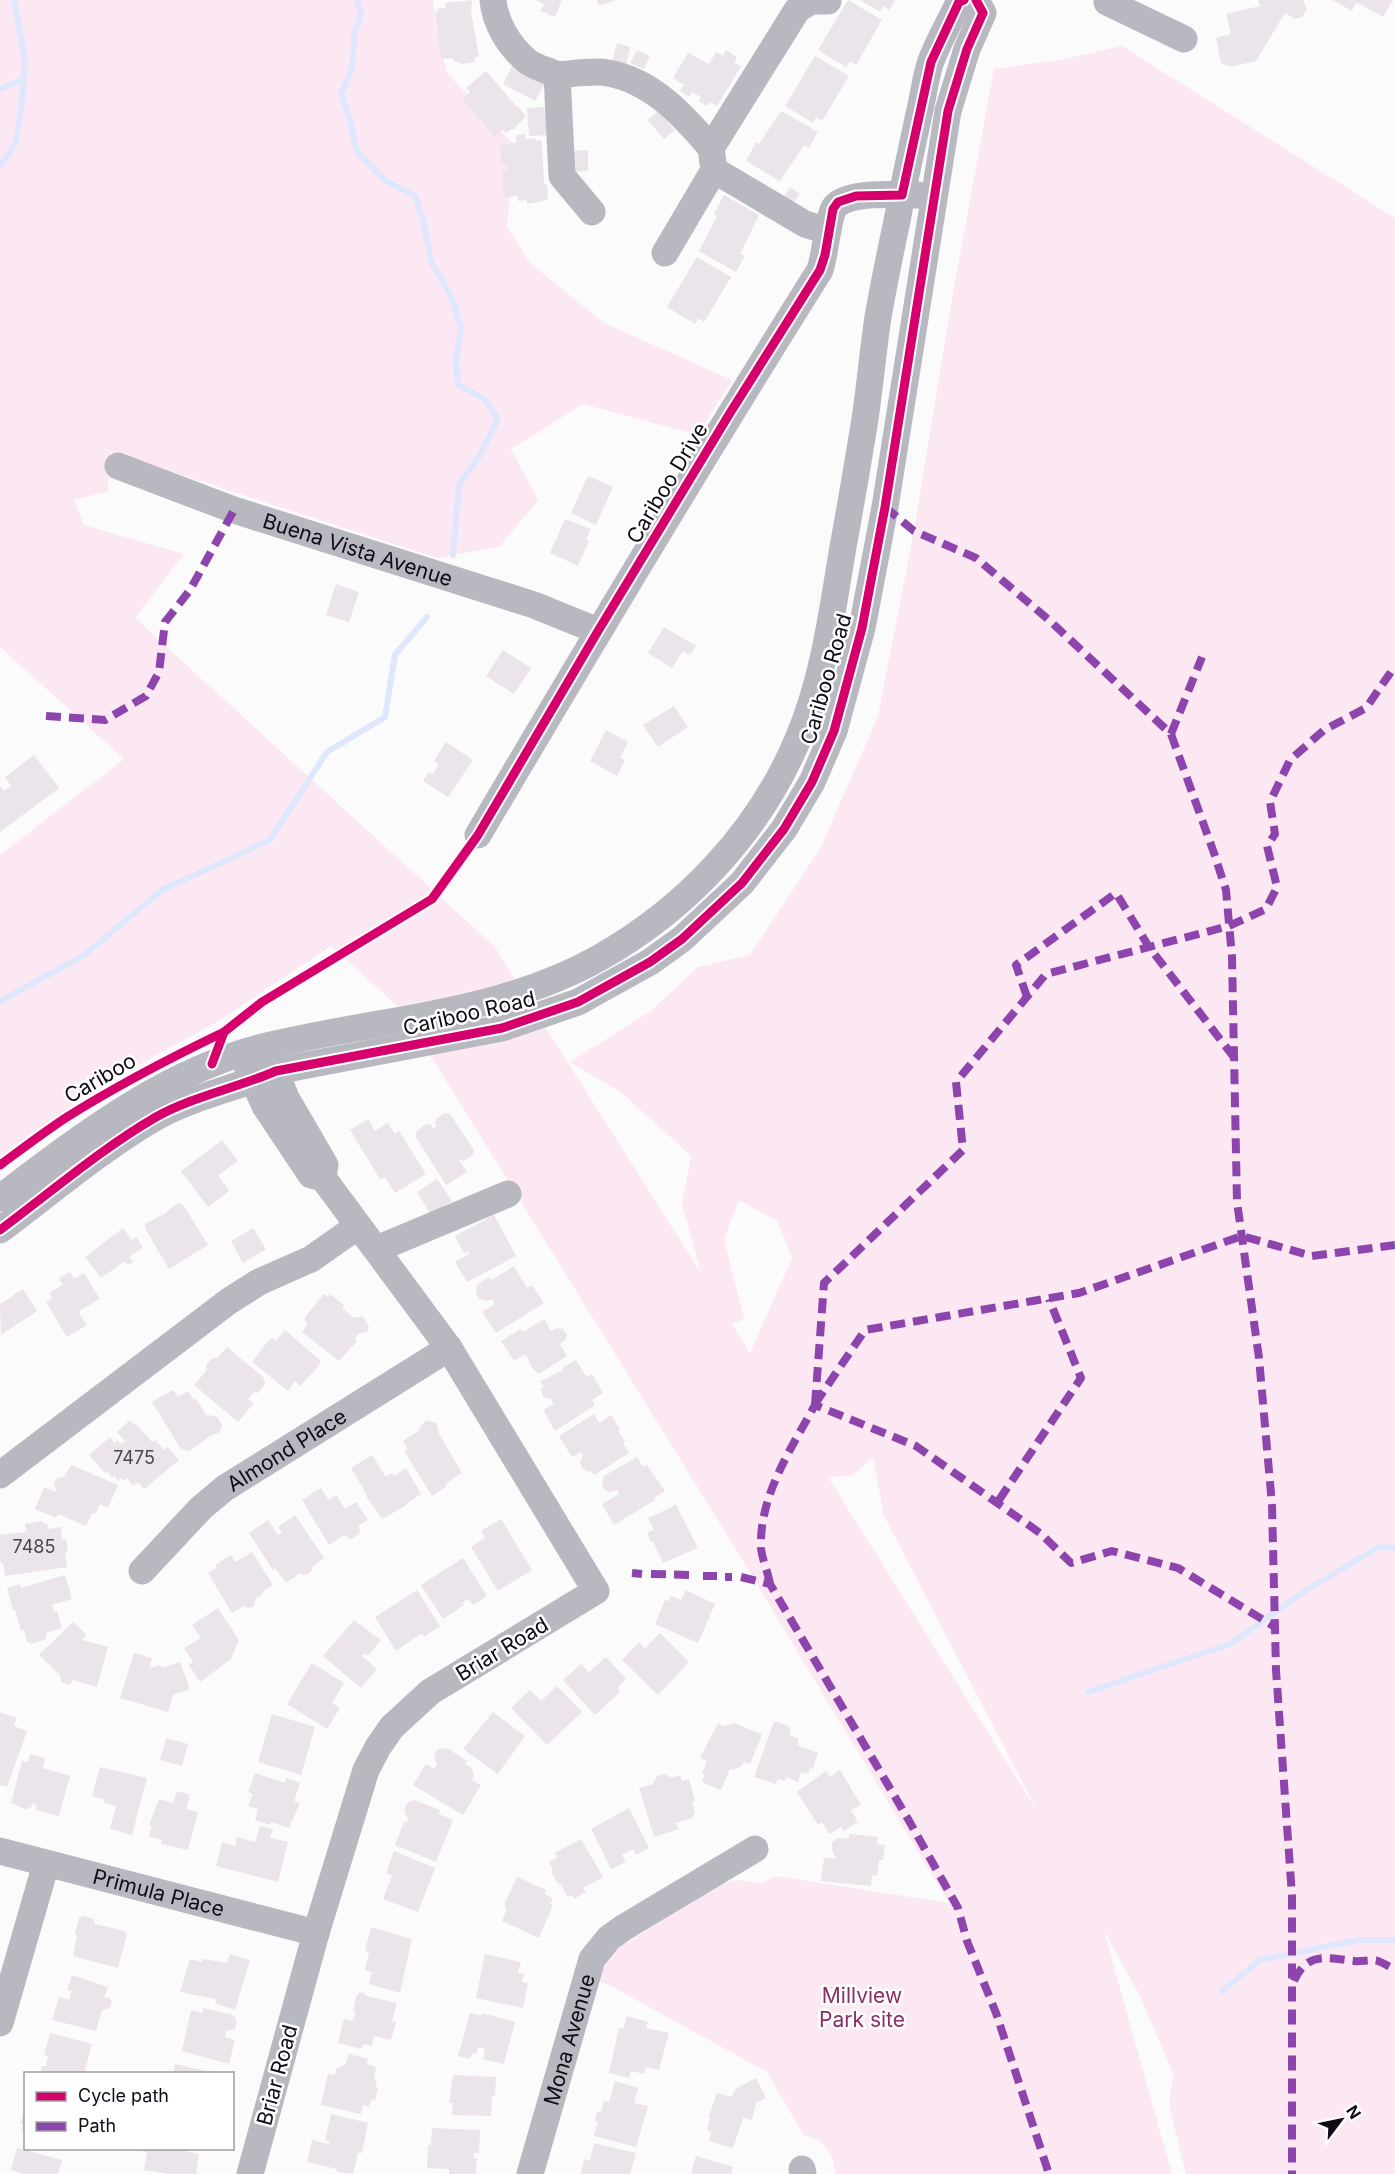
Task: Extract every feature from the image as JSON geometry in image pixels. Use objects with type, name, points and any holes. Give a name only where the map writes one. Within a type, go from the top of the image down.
[{"type":"street","points":[[493,0],[494,13],[506,38],[528,62],[557,75],[607,73],[635,82],[666,101],[685,118],[712,159],[805,224],[828,231]]},
{"type":"street","name":"Cariboo Road","points":[[0,1198],[89,1131],[177,1078],[253,1050],[480,1004],[563,976],[611,951],[656,921],[712,872],[740,839],[783,772],[799,738],[825,654],[865,419],[879,315],[902,195],[931,62],[960,2],[964,0]]},
{"type":"street","name":"Cariboo Road","points":[[0,1230],[126,1136],[158,1116],[205,1095],[265,1076],[502,1028],[578,1002],[650,962],[682,939],[742,883],[766,853],[784,829],[812,782],[834,731],[862,628],[885,507],[948,111],[967,49],[983,13],[976,0]]},
{"type":"street","points":[[1108,0],[1107,2],[1185,39]]},
{"type":"street","points":[[665,252],[712,159],[797,10],[811,1],[828,1]]},
{"type":"street","points":[[557,75],[562,176],[591,212]]},
{"type":"street","name":"Cariboo Drive","points":[[478,835],[598,631],[820,270],[833,209],[838,202],[856,196],[934,195]]},
{"type":"street","name":"Buena Vista Avenue","points":[[118,466],[234,510],[534,605],[598,631]]},
{"type":"street","name":"Briar Road","points":[[249,2174],[316,1933],[366,1770],[378,1747],[392,1727],[430,1692],[596,1591],[449,1348],[323,1178],[325,1165],[286,1098],[265,1076],[253,1050]]},
{"type":"street","points":[[377,1249],[508,1194]]},
{"type":"street","points":[[0,1475],[229,1301],[259,1282],[311,1258],[358,1226]]},
{"type":"street","name":"Almond Place","points":[[142,1571],[201,1508],[225,1488],[449,1348]]},
{"type":"street","name":"Mona Avenue","points":[[530,2174],[592,1959],[609,1938],[623,1928],[755,1849]]},
{"type":"street","name":"Primula Place","points":[[0,1851],[316,1933]]},
{"type":"street","points":[[0,2023],[46,1864]]},
{"type":"green space","points":[[0,0],[433,0],[436,26],[447,73],[515,146],[507,226],[530,263],[604,323],[732,380],[698,435],[583,404],[511,449],[538,500],[499,547],[437,558],[110,452],[108,491],[74,500],[84,525],[184,554],[135,618],[495,947],[516,981],[466,994],[397,1006],[331,946],[220,1020],[91,1091],[0,1161],[0,855],[124,759],[0,647]]},
{"type":"green space","name":"Millview Park site","points":[[1122,46],[1395,218],[1395,2174],[1186,2174],[1169,2105],[1173,2073],[1139,1994],[1104,1931],[1172,2174],[835,2174],[833,2161],[827,2149],[817,2140],[804,2136],[767,2072],[609,1985],[596,1981],[610,1956],[618,1948],[722,1884],[737,1880],[761,1883],[776,1876],[949,1903],[740,1556],[429,1053],[544,1025],[701,1273],[682,1204],[691,1156],[622,1093],[570,1062],[652,1010],[698,967],[750,955],[821,847],[878,716],[914,531],[952,298],[994,69],[1064,59]],"holes":[[[739,1200],[778,1222],[792,1258],[750,1353],[732,1324],[744,1319],[724,1239]],[[873,1458],[884,1516],[1039,1814],[828,1477],[852,1476]]]},
{"type":"building","points":[[472,0],[471,11],[479,57],[474,57],[475,62],[460,64],[460,62],[454,62],[454,59],[441,58],[435,12],[438,12],[437,9],[446,8],[445,3]]},
{"type":"building","points":[[536,0],[562,0],[555,17],[541,11],[544,4]]},
{"type":"building","points":[[597,0],[616,0],[599,6]]},
{"type":"building","points":[[848,0],[882,20],[856,65],[850,61],[846,67],[818,50]]},
{"type":"building","points":[[860,0],[895,0],[889,10],[883,6],[880,12]]},
{"type":"building","points":[[1258,0],[1303,0],[1307,9],[1302,17],[1295,19],[1285,13],[1256,61],[1230,67],[1221,63],[1216,38],[1231,34],[1226,14],[1260,6]]},
{"type":"building","points":[[1332,0],[1393,0],[1383,17],[1356,2],[1352,11]]},
{"type":"building","points":[[617,43],[630,47],[626,66],[612,62]]},
{"type":"building","points":[[637,50],[650,56],[644,69],[630,63]]},
{"type":"building","points":[[726,50],[737,57],[734,63],[741,66],[717,106],[710,102],[707,106],[699,101],[701,97],[692,92],[689,97],[680,91],[684,85],[673,78],[688,53],[709,64],[716,52],[723,56]]},
{"type":"building","points":[[815,56],[849,76],[822,121],[816,117],[813,123],[785,106]]},
{"type":"building","points":[[512,66],[545,83],[535,101],[503,84]]},
{"type":"building","points":[[486,71],[526,116],[513,130],[506,133],[503,129],[495,137],[462,99],[470,92],[466,88]]},
{"type":"building","points":[[548,107],[549,135],[529,136],[527,108]]},
{"type":"building","points":[[658,111],[675,130],[664,139],[648,120]]},
{"type":"building","points":[[781,111],[818,132],[809,148],[804,145],[780,181],[746,161],[756,142],[759,144]]},
{"type":"building","points":[[525,134],[526,139],[542,140],[544,184],[547,184],[548,200],[527,204],[527,200],[518,201],[518,196],[504,197],[502,171],[508,171],[507,164],[501,165],[500,144],[516,143],[516,135]]},
{"type":"building","points":[[588,150],[588,171],[575,172],[574,151]]},
{"type":"building","points":[[790,187],[800,194],[793,203],[784,197]]},
{"type":"building","points":[[724,195],[759,215],[740,254],[745,256],[736,272],[699,251],[717,216],[714,214]]},
{"type":"building","points":[[697,257],[731,277],[704,322],[698,318],[695,324],[667,307]]},
{"type":"building","points":[[588,476],[613,487],[596,525],[571,513]]},
{"type":"building","points":[[565,519],[591,529],[586,540],[589,541],[578,566],[550,553]]},
{"type":"building","points":[[336,584],[359,592],[349,622],[326,615]]},
{"type":"building","points":[[664,627],[696,646],[690,655],[683,651],[672,668],[648,653]]},
{"type":"building","points":[[503,650],[531,668],[514,694],[486,676]]},
{"type":"building","points":[[674,706],[688,727],[658,747],[643,725]]},
{"type":"building","points":[[606,730],[628,742],[620,758],[625,760],[617,776],[590,761]]},
{"type":"building","points":[[446,742],[473,760],[448,797],[423,781],[429,772],[433,774],[439,764],[434,761]]},
{"type":"building","points":[[34,755],[59,788],[0,832],[0,786],[4,791],[11,786],[5,777]]},
{"type":"building","points":[[445,1113],[450,1114],[474,1150],[473,1155],[464,1161],[459,1160],[467,1172],[446,1185],[415,1136],[417,1131],[426,1124],[433,1128],[437,1126],[435,1123],[437,1118]]},
{"type":"building","points":[[368,1119],[375,1131],[388,1123],[395,1134],[399,1131],[426,1174],[395,1193],[385,1177],[380,1179],[350,1130]]},
{"type":"building","points":[[222,1140],[238,1161],[218,1175],[229,1191],[208,1207],[181,1171]]},
{"type":"building","points":[[437,1179],[452,1201],[431,1215],[417,1192]]},
{"type":"building","points":[[179,1203],[184,1206],[208,1245],[169,1269],[145,1228],[145,1224]]},
{"type":"building","points":[[494,1215],[516,1256],[467,1282],[455,1262],[469,1254],[468,1251],[464,1253],[455,1236]]},
{"type":"building","points":[[123,1228],[132,1240],[136,1237],[143,1247],[129,1257],[133,1262],[128,1265],[125,1261],[101,1278],[85,1257]]},
{"type":"building","points":[[253,1228],[266,1249],[243,1263],[231,1241]]},
{"type":"building","points":[[514,1266],[527,1288],[532,1285],[544,1303],[496,1333],[482,1312],[495,1304],[492,1299],[487,1301],[479,1299],[476,1292],[477,1285],[489,1277],[492,1280]]},
{"type":"building","points":[[70,1272],[74,1279],[84,1273],[100,1299],[79,1313],[87,1325],[67,1337],[46,1302],[52,1298],[49,1293],[63,1285],[59,1278]]},
{"type":"building","points":[[23,1289],[37,1311],[1,1335],[0,1304]]},
{"type":"building","points":[[324,1294],[328,1297],[330,1294],[344,1305],[342,1308],[354,1318],[363,1316],[369,1327],[367,1332],[358,1334],[355,1339],[357,1341],[339,1361],[302,1332],[308,1324],[305,1317]]},
{"type":"building","points":[[544,1319],[551,1331],[557,1328],[563,1329],[567,1335],[560,1344],[567,1356],[539,1374],[532,1368],[526,1354],[514,1361],[501,1341],[520,1329],[523,1332]]},
{"type":"building","points":[[285,1330],[321,1361],[300,1386],[295,1381],[288,1391],[252,1362],[268,1341],[273,1338],[276,1341]]},
{"type":"building","points":[[227,1347],[264,1378],[265,1384],[258,1393],[254,1392],[248,1399],[254,1403],[238,1422],[194,1385],[207,1370],[206,1365],[212,1358],[217,1358]]},
{"type":"building","points":[[576,1360],[587,1377],[592,1374],[603,1393],[592,1400],[595,1405],[555,1431],[543,1410],[554,1404],[551,1399],[543,1397],[541,1388],[544,1387],[541,1381],[563,1370],[562,1368]]},
{"type":"building","points":[[173,1390],[178,1397],[188,1391],[207,1416],[217,1417],[222,1425],[220,1432],[210,1436],[189,1451],[181,1449],[152,1402]]},
{"type":"building","points":[[594,1414],[599,1423],[611,1415],[620,1429],[618,1431],[629,1453],[594,1475],[591,1471],[584,1470],[580,1463],[583,1455],[581,1452],[572,1457],[559,1436]]},
{"type":"building","points":[[428,1420],[437,1424],[439,1434],[462,1473],[432,1496],[404,1451],[408,1449],[403,1441],[420,1430],[421,1425]]},
{"type":"building","points":[[129,1421],[138,1426],[152,1442],[155,1440],[164,1450],[168,1447],[179,1460],[144,1489],[138,1482],[133,1486],[127,1478],[123,1481],[121,1478],[118,1481],[114,1476],[112,1478],[89,1455],[110,1437],[114,1443],[117,1440],[121,1444],[125,1441],[117,1432]]},
{"type":"building","points":[[372,1455],[386,1477],[392,1473],[394,1476],[406,1468],[421,1494],[382,1519],[351,1468]]},
{"type":"building","points":[[637,1457],[643,1467],[647,1465],[665,1491],[654,1498],[655,1500],[614,1525],[602,1504],[619,1494],[617,1490],[609,1492],[605,1490],[602,1485],[604,1476]]},
{"type":"building","points":[[71,1465],[118,1485],[108,1508],[100,1504],[95,1514],[92,1513],[86,1526],[58,1514],[56,1518],[35,1509],[44,1487],[57,1492],[54,1483],[57,1478],[64,1477]]},
{"type":"building","points":[[321,1488],[328,1500],[336,1495],[345,1509],[356,1502],[368,1520],[358,1526],[359,1534],[351,1539],[344,1535],[329,1545],[302,1500]]},
{"type":"building","points":[[676,1505],[698,1548],[663,1563],[647,1533],[654,1530],[648,1518]]},
{"type":"building","points":[[295,1515],[324,1558],[313,1566],[311,1572],[306,1575],[299,1574],[286,1583],[275,1568],[273,1570],[249,1533],[268,1520],[278,1535],[282,1533],[278,1527]]},
{"type":"building","points":[[501,1519],[532,1570],[498,1591],[471,1547],[485,1538],[481,1531]]},
{"type":"building","points":[[43,1521],[43,1524],[47,1523],[48,1529],[61,1527],[62,1539],[66,1539],[68,1552],[65,1553],[67,1567],[5,1576],[3,1563],[0,1560],[0,1535],[26,1532],[25,1524]]},
{"type":"building","points":[[252,1552],[273,1585],[255,1599],[254,1606],[250,1608],[244,1606],[232,1613],[208,1573],[217,1568],[215,1565],[231,1555],[236,1562]]},
{"type":"building","points":[[463,1558],[487,1596],[473,1605],[468,1599],[462,1603],[464,1605],[443,1619],[421,1585]]},
{"type":"building","points":[[65,1575],[72,1599],[52,1605],[54,1612],[57,1611],[62,1628],[46,1633],[47,1637],[44,1640],[27,1643],[24,1630],[21,1631],[15,1609],[13,1610],[7,1588],[20,1584],[21,1588]]},
{"type":"building","points":[[417,1590],[440,1626],[424,1637],[422,1633],[396,1651],[375,1617]]},
{"type":"building","points":[[686,1590],[715,1604],[698,1643],[655,1624],[665,1600],[669,1601],[671,1596],[681,1600]]},
{"type":"building","points":[[218,1608],[239,1640],[231,1659],[200,1682],[189,1665],[193,1662],[184,1648],[201,1638],[192,1625]]},
{"type":"building","points":[[354,1620],[381,1640],[368,1656],[365,1653],[362,1656],[377,1669],[361,1688],[323,1656]]},
{"type":"building","points":[[73,1622],[87,1635],[82,1640],[108,1647],[97,1687],[73,1680],[69,1685],[61,1682],[60,1675],[39,1655]]},
{"type":"building","points":[[660,1633],[689,1662],[658,1695],[622,1660],[639,1642],[645,1648]]},
{"type":"building","points":[[134,1653],[152,1658],[149,1669],[159,1665],[162,1668],[180,1662],[190,1689],[173,1695],[168,1712],[120,1698]]},
{"type":"building","points":[[606,1657],[626,1679],[617,1688],[620,1692],[595,1715],[563,1680],[581,1664],[589,1672]]},
{"type":"building","points":[[312,1663],[344,1683],[332,1703],[340,1708],[327,1729],[287,1704]]},
{"type":"building","points":[[557,1686],[582,1712],[547,1745],[511,1708],[530,1690],[541,1701]]},
{"type":"building","points":[[0,1712],[17,1718],[14,1726],[27,1731],[7,1787],[0,1785]]},
{"type":"building","points":[[493,1712],[525,1736],[498,1774],[463,1749]]},
{"type":"building","points":[[272,1714],[315,1727],[301,1775],[258,1762]]},
{"type":"building","points":[[774,1721],[791,1727],[789,1735],[799,1739],[797,1745],[818,1753],[813,1769],[810,1768],[808,1774],[801,1772],[798,1782],[786,1777],[785,1781],[778,1779],[776,1784],[754,1777]]},
{"type":"building","points":[[718,1723],[724,1726],[734,1723],[762,1734],[750,1764],[744,1762],[742,1766],[730,1769],[721,1790],[702,1782],[705,1775],[702,1773],[707,1761],[700,1758]]},
{"type":"building","points":[[166,1738],[188,1744],[182,1766],[160,1760]]},
{"type":"building","points":[[447,1748],[467,1761],[465,1764],[472,1768],[474,1776],[472,1780],[481,1785],[463,1815],[413,1785],[426,1764],[434,1769],[437,1765],[434,1755],[438,1749]]},
{"type":"building","points":[[30,1754],[45,1758],[43,1768],[70,1776],[59,1816],[36,1810],[36,1805],[32,1804],[27,1810],[11,1803],[22,1761],[28,1762]]},
{"type":"building","points":[[100,1767],[147,1778],[132,1835],[110,1829],[116,1806],[104,1803],[105,1800],[92,1796]]},
{"type":"building","points":[[840,1770],[861,1805],[851,1810],[858,1822],[844,1831],[841,1827],[829,1834],[822,1822],[818,1825],[797,1792],[826,1771],[830,1777]]},
{"type":"building","points":[[255,1773],[285,1783],[286,1778],[300,1783],[294,1801],[300,1803],[289,1828],[255,1820],[258,1809],[248,1806],[253,1794],[248,1792]]},
{"type":"building","points":[[665,1774],[671,1778],[680,1775],[682,1781],[689,1779],[695,1801],[692,1802],[695,1812],[692,1818],[676,1823],[679,1829],[654,1837],[639,1788],[653,1784],[657,1776]]},
{"type":"building","points":[[177,1791],[190,1795],[186,1809],[198,1812],[188,1850],[161,1844],[162,1840],[149,1837],[152,1826],[149,1825],[159,1799],[173,1803]]},
{"type":"building","points":[[414,1800],[440,1810],[439,1814],[453,1820],[436,1862],[395,1845],[404,1822],[407,1823],[408,1819],[404,1811],[407,1803]]},
{"type":"building","points":[[629,1808],[649,1848],[636,1855],[633,1849],[622,1855],[626,1862],[611,1869],[591,1829]]},
{"type":"building","points":[[260,1826],[273,1829],[270,1838],[288,1842],[278,1882],[216,1866],[222,1842],[235,1846],[237,1837],[255,1842]]},
{"type":"building","points":[[849,1834],[878,1837],[877,1844],[885,1845],[883,1860],[879,1860],[877,1876],[872,1875],[871,1886],[821,1881],[824,1858],[836,1859],[832,1850],[832,1842],[839,1838],[849,1839]]},
{"type":"building","points":[[581,1839],[603,1877],[583,1888],[586,1892],[574,1899],[572,1895],[568,1897],[560,1883],[558,1884],[551,1872],[553,1870],[549,1862],[557,1857],[555,1853]]},
{"type":"building","points":[[394,1851],[435,1868],[418,1912],[383,1899],[392,1876],[386,1873]]},
{"type":"building","points":[[517,1877],[546,1890],[544,1894],[553,1898],[550,1904],[553,1905],[539,1938],[502,1921],[507,1910],[504,1905]]},
{"type":"building","points":[[83,1916],[94,1919],[95,1924],[125,1931],[127,1934],[118,1968],[73,1956],[77,1936],[75,1933],[79,1918]]},
{"type":"building","points":[[371,1927],[412,1939],[400,1993],[369,1984],[372,1972],[365,1970],[369,1952],[365,1951]]},
{"type":"building","points":[[230,1954],[250,1960],[235,2010],[215,2003],[216,1999],[180,1992],[190,1959],[227,1963]]},
{"type":"building","points":[[485,1954],[521,1962],[518,1973],[524,1974],[522,1982],[528,1983],[523,2008],[476,1998]]},
{"type":"building","points":[[72,1975],[108,1987],[104,1997],[109,1998],[112,2002],[110,2008],[102,2010],[96,2031],[52,2020],[59,1997],[69,2000],[72,1991],[67,1990]]},
{"type":"building","points":[[363,1992],[366,1996],[397,2003],[392,2022],[396,2022],[391,2040],[374,2036],[372,2046],[363,2044],[362,2049],[338,2043],[344,2019],[352,2021],[356,2012],[353,2011],[356,1997]]},
{"type":"building","points":[[203,2008],[233,2015],[237,2021],[235,2029],[226,2031],[225,2037],[235,2040],[229,2064],[182,2051],[191,2010],[202,2013]]},
{"type":"building","points":[[470,2013],[481,2016],[482,2013],[515,2022],[504,2064],[483,2059],[485,2049],[478,2047],[476,2054],[472,2053],[470,2059],[458,2056]]},
{"type":"building","points":[[627,2016],[648,2022],[646,2028],[669,2033],[659,2070],[646,2067],[644,2074],[631,2071],[629,2078],[609,2073],[619,2028],[623,2029]]},
{"type":"building","points":[[50,2033],[92,2044],[85,2072],[40,2072],[42,2066],[46,2066],[48,2056],[44,2055]]},
{"type":"building","points":[[349,2054],[368,2059],[367,2064],[376,2067],[374,2079],[377,2080],[375,2087],[378,2088],[375,2101],[371,2100],[369,2107],[363,2105],[361,2114],[321,2105],[328,2074],[335,2075],[336,2069],[346,2064]]},
{"type":"building","points":[[175,2064],[211,2072],[173,2072]]},
{"type":"building","points":[[453,2075],[496,2077],[491,2116],[452,2115],[453,2103],[449,2103]]},
{"type":"building","points":[[756,2078],[766,2098],[756,2103],[752,2120],[743,2118],[733,2148],[709,2141],[711,2132],[707,2130],[710,2118],[708,2118],[717,2093],[732,2097],[735,2089]]},
{"type":"building","points":[[615,2081],[638,2088],[634,2103],[648,2106],[636,2147],[594,2136],[598,2122],[595,2121],[597,2111],[601,2112],[604,2101],[609,2102]]},
{"type":"building","points":[[24,2113],[24,2131],[21,2130],[23,2124],[20,2123]]},
{"type":"building","points":[[331,2114],[368,2123],[362,2153],[358,2153],[353,2174],[337,2172],[337,2169],[307,2162],[312,2140],[329,2144],[330,2141],[325,2140]]},
{"type":"building","points":[[432,2128],[480,2130],[479,2153],[474,2153],[473,2158],[477,2158],[476,2174],[449,2174],[449,2169],[427,2168],[428,2145],[431,2145]]},
{"type":"building","points":[[594,2143],[636,2153],[630,2174],[581,2174],[584,2159],[590,2161]]},
{"type":"building","points":[[17,2148],[62,2160],[58,2174],[24,2174],[11,2170]]},
{"type":"building","points":[[142,2150],[187,2150],[199,2154],[196,2174],[169,2174],[144,2170],[147,2152]]},
{"type":"building","points":[[696,2156],[733,2167],[731,2174],[691,2174]]},
{"type":"waterway","points":[[0,166],[16,142],[22,102],[25,60],[14,0]]},
{"type":"waterway","points":[[357,0],[361,12],[354,36],[353,65],[341,95],[357,152],[386,181],[415,196],[424,224],[431,262],[450,293],[461,327],[456,361],[458,385],[483,398],[498,419],[480,455],[459,485],[453,555]]},
{"type":"waterway","points":[[0,89],[23,79]]},
{"type":"waterway","points":[[0,1001],[83,956],[162,890],[270,840],[327,752],[385,717],[395,655],[427,617]]},
{"type":"waterway","points":[[1088,1692],[1230,1644],[1311,1587],[1379,1547],[1395,1548]]},
{"type":"waterway","points":[[1222,1991],[1260,1960],[1358,1940],[1395,1940]]},
{"type":"marked path","points":[[885,507],[914,531],[976,558],[1049,620],[1171,734],[1226,890],[1232,957],[1237,1202],[1259,1358],[1272,1505],[1276,1670],[1292,1896],[1292,2174]]},
{"type":"marked path","points":[[46,716],[105,720],[146,696],[159,672],[165,622],[190,590],[234,510]]},
{"type":"marked path","points":[[1171,734],[1202,657]]},
{"type":"marked path","points":[[815,1405],[824,1283],[963,1150],[956,1082],[1046,974],[1229,926],[1266,909],[1277,887],[1267,846],[1275,834],[1270,802],[1290,760],[1324,730],[1366,708],[1395,666]]},
{"type":"marked path","points":[[1027,997],[1016,965],[1116,893],[1149,947],[1233,1056]]},
{"type":"marked path","points":[[815,1404],[865,1330],[1079,1293],[1242,1236],[1312,1256],[1395,1245]]},
{"type":"marked path","points":[[999,1500],[1081,1378],[1049,1299]]},
{"type":"marked path","points":[[770,1584],[761,1548],[765,1510],[778,1474],[815,1405],[916,1446],[1040,1533],[1071,1563],[1112,1551],[1178,1568],[1275,1627]]},
{"type":"marked path","points":[[632,1573],[642,1574]]},
{"type":"marked path","points":[[651,1574],[693,1575]]},
{"type":"marked path","points":[[703,1576],[717,1576]]},
{"type":"marked path","points":[[725,1577],[732,1577]]},
{"type":"marked path","points":[[741,1577],[770,1584],[958,1908],[967,1941],[996,2013],[1049,2174]]},
{"type":"marked path","points":[[1294,1981],[1305,1965],[1327,1958],[1375,1960],[1395,1969]]},
{"type":"cycle path","points":[[212,1064],[224,1032],[262,1002],[432,899],[478,835],[598,631],[820,270],[833,209],[838,202],[856,196],[902,195],[931,62],[959,2],[964,0]]},
{"type":"cycle path","points":[[0,1230],[76,1171],[136,1129],[185,1103],[276,1071],[502,1028],[578,1002],[650,962],[682,939],[742,883],[784,829],[812,782],[834,731],[862,628],[885,507],[948,111],[967,49],[983,13],[976,0]]},
{"type":"cycle path","name":"Cariboo","points":[[0,1165],[86,1105],[144,1072],[224,1032]]}]
